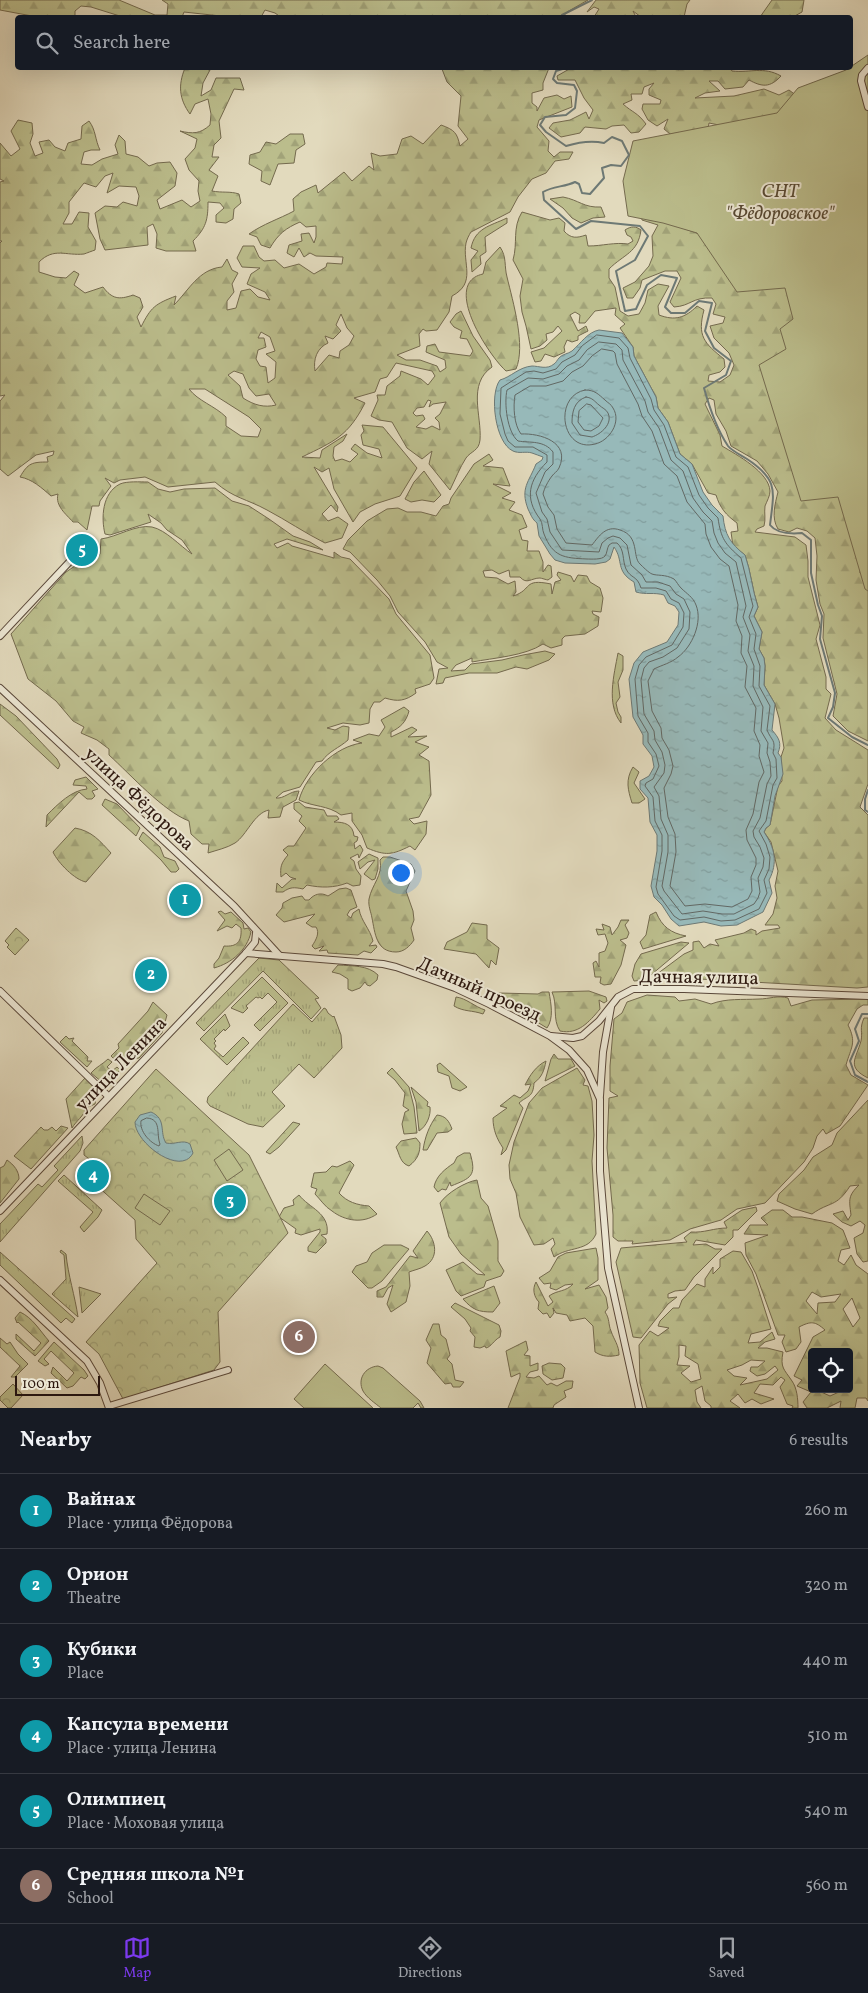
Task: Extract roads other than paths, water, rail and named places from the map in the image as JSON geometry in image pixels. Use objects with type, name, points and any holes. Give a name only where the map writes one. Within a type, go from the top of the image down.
[{"type":"street","points":[[868,68],[862,75],[861,81],[868,107]]},
{"type":"street","points":[[0,636],[74,557]]},
{"type":"street","name":"улица Фёдорова","points":[[0,688],[234,906],[253,926],[256,933],[279,955]]},
{"type":"street","name":"улица Ленина","points":[[0,1211],[246,953],[255,942],[256,933]]},
{"type":"street","name":"Дачный проезд","points":[[246,953],[396,967],[455,988],[550,1036]]},
{"type":"street","name":"Дачная улица","points":[[550,1036],[573,1038],[582,1036],[599,1021],[611,1005],[624,993],[633,989],[868,996]]},
{"type":"street","points":[[0,991],[108,1096]]},
{"type":"street","points":[[611,1005],[603,1052],[600,1100],[600,1171],[608,1268],[638,1408]]},
{"type":"street","points":[[550,1036],[569,1050],[583,1064],[600,1100]]},
{"type":"street","points":[[0,1280],[87,1361],[100,1382],[109,1407],[228,1370]]},
{"type":"water","points":[[599,330],[622,333],[633,347],[634,356],[656,397],[658,408],[668,422],[680,454],[692,464],[703,492],[723,516],[729,538],[745,555],[749,568],[758,607],[754,616],[762,632],[759,649],[764,658],[764,685],[775,704],[772,730],[779,741],[778,753],[781,757],[783,774],[775,796],[770,825],[764,832],[771,844],[774,856],[774,868],[769,880],[772,893],[763,912],[737,925],[721,926],[704,922],[679,926],[654,897],[651,886],[657,851],[657,835],[650,822],[648,798],[640,789],[640,781],[649,776],[654,767],[652,756],[643,744],[643,735],[633,717],[629,679],[634,663],[643,652],[667,642],[678,625],[679,612],[675,606],[668,603],[664,595],[636,592],[634,582],[622,570],[614,547],[610,559],[606,562],[595,564],[565,563],[555,560],[539,536],[537,523],[528,509],[525,496],[526,485],[536,464],[543,457],[530,452],[513,451],[507,446],[498,429],[495,396],[500,380],[527,367],[551,366],[560,357],[572,351],[588,335]]},
{"type":"water","points":[[151,1112],[161,1122],[166,1143],[185,1142],[190,1144],[193,1153],[187,1159],[179,1161],[169,1159],[150,1147],[142,1139],[135,1122],[140,1115]]},
{"type":"waterway","points":[[562,15],[592,0]]},
{"type":"waterway","points":[[559,70],[556,71],[553,79],[557,83],[574,85],[577,91],[575,108],[566,115],[545,117],[540,125],[546,132],[566,146],[585,142],[604,143],[612,137],[622,141],[629,155],[621,166],[611,165],[602,168],[604,178],[590,194],[582,193],[579,184],[575,182],[543,192],[544,200],[576,229],[591,221],[640,226],[648,236],[635,260],[616,271],[625,311],[636,309],[647,285],[661,275],[677,278],[665,307],[671,313],[685,313],[699,301],[712,303],[705,331],[714,348],[731,361],[726,375],[704,388],[711,410],[728,446],[757,466],[765,473],[769,480],[773,495],[770,525],[780,532],[802,533],[811,540],[811,573],[822,616],[820,639],[835,693],[833,707],[828,718],[852,737],[868,745]]},
{"type":"waterway","points":[[868,790],[865,799],[865,810],[868,812]]},
{"type":"waterway","points":[[868,1014],[862,1014],[855,1029],[859,1041],[850,1061],[855,1075],[868,1082]]},
{"type":"place","name":"Олимпиец","points":[[82,550]]},
{"type":"place","name":"Вайнах","points":[[185,900]]},
{"type":"place","name":"Орион","points":[[151,975]]},
{"type":"place","name":"Капсула времени","points":[[93,1176]]},
{"type":"place","name":"Кубики","points":[[230,1201]]},
{"type":"place","name":"Средняя школа №1","points":[[299,1337]]},
{"type":"park label","name":"СНТ \"Фёдоровское\"","points":[[780,201]]}]
